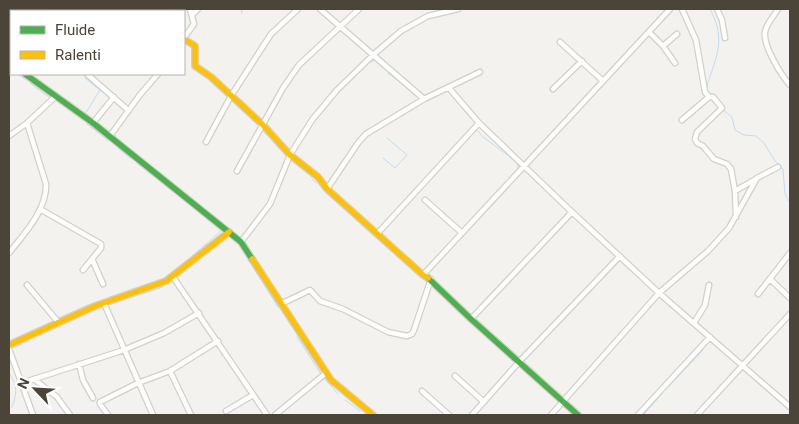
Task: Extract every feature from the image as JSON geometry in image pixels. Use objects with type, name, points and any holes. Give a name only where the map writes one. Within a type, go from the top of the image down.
[{"type":"main road","points":[[185,39],[195,46],[195,66],[211,77],[262,124],[290,155],[306,166],[327,189],[423,275],[431,279],[472,319],[578,415]]},
{"type":"main road","points":[[27,75],[110,136],[241,242],[326,373],[339,388],[373,415]]},
{"type":"main road","points":[[9,345],[85,310],[158,285],[173,277],[230,232]]},
{"type":"street","points":[[185,37],[194,24],[190,9]]},
{"type":"street","points":[[192,14],[198,9]]},
{"type":"street","points":[[206,142],[231,96],[271,34],[298,9]]},
{"type":"street","points":[[320,9],[424,99]]},
{"type":"street","points":[[237,171],[283,88],[301,64],[359,9]]},
{"type":"street","points":[[241,242],[270,204],[290,155],[312,120],[337,90],[373,55],[402,32],[423,19],[458,9]]},
{"type":"street","points":[[423,275],[670,9]]},
{"type":"street","points":[[682,9],[696,40],[703,86],[709,97]]},
{"type":"street","points":[[717,9],[722,20],[725,38]]},
{"type":"street","points":[[778,9],[765,30],[764,37],[770,52],[790,85]]},
{"type":"street","points":[[649,32],[663,46],[675,64]]},
{"type":"street","points":[[663,46],[677,34]]},
{"type":"street","points":[[560,42],[604,81]]},
{"type":"street","points":[[552,89],[582,61]]},
{"type":"street","points":[[327,189],[361,139],[424,99],[480,72]]},
{"type":"street","points":[[32,79],[36,75]]},
{"type":"street","points":[[88,75],[128,110]]},
{"type":"street","points":[[110,136],[128,110],[157,75]]},
{"type":"street","points":[[449,88],[479,123],[659,294],[790,407]]},
{"type":"street","points":[[9,136],[27,124],[56,96]]},
{"type":"street","points":[[93,123],[114,97]]},
{"type":"street","points":[[682,120],[709,97],[714,97],[722,108],[697,132],[695,139],[714,159],[729,166],[735,191],[736,218]]},
{"type":"street","points":[[377,234],[479,123]]},
{"type":"street","points":[[9,253],[40,210],[45,194],[46,184],[27,124]]},
{"type":"street","points":[[735,191],[762,174],[778,167]]},
{"type":"street","points":[[551,415],[659,294],[708,251],[729,228],[754,182],[762,174]]},
{"type":"street","points":[[425,200],[462,233]]},
{"type":"street","points":[[40,210],[101,244],[101,248],[83,270]]},
{"type":"street","points":[[472,319],[572,212]]},
{"type":"street","points":[[758,294],[790,253]]},
{"type":"street","points":[[472,415],[519,362],[620,256]]},
{"type":"street","points":[[92,259],[103,284]]},
{"type":"street","points":[[173,277],[267,415]]},
{"type":"street","points":[[281,304],[310,290],[321,302],[343,308],[388,332],[407,336],[412,334],[414,330],[431,279]]},
{"type":"street","points":[[770,279],[790,298]]},
{"type":"street","points":[[26,285],[59,323]]},
{"type":"street","points":[[694,323],[705,305],[709,286]]},
{"type":"street","points":[[104,303],[153,415]]},
{"type":"street","points":[[22,383],[124,350],[164,334],[199,314]]},
{"type":"street","points":[[697,415],[790,314]]},
{"type":"street","points":[[638,415],[710,337]]},
{"type":"street","points":[[108,415],[100,402],[138,383],[170,371],[218,341]]},
{"type":"street","points":[[9,349],[33,415]]},
{"type":"street","points":[[79,364],[83,380],[94,398]]},
{"type":"street","points":[[170,371],[191,415]]},
{"type":"street","points":[[275,415],[326,373]]},
{"type":"street","points":[[455,376],[484,402]]},
{"type":"street","points":[[34,379],[57,397],[70,415]]},
{"type":"street","points":[[422,391],[449,415]]},
{"type":"street","points":[[226,411],[253,395]]},
{"type":"waterway","points":[[241,9],[242,13]]},
{"type":"waterway","points":[[707,90],[717,56],[719,38],[715,19],[710,9]]},
{"type":"waterway","points":[[768,29],[771,24]]},
{"type":"waterway","points":[[560,39],[565,44]]},
{"type":"waterway","points":[[371,62],[375,60],[378,63]]},
{"type":"waterway","points":[[772,63],[790,89]]},
{"type":"waterway","points":[[388,73],[400,82]]},
{"type":"waterway","points":[[19,75],[28,81]]},
{"type":"waterway","points":[[85,78],[105,94]]},
{"type":"waterway","points":[[30,83],[49,97]]},
{"type":"waterway","points":[[402,84],[416,96]]},
{"type":"waterway","points":[[83,114],[87,111],[100,90]]},
{"type":"waterway","points":[[710,99],[718,106]]},
{"type":"waterway","points":[[723,110],[732,117],[735,130],[744,135],[756,136],[764,143],[775,161],[783,169],[785,194],[790,203]]},
{"type":"waterway","points":[[87,124],[109,141]]},
{"type":"waterway","points":[[478,131],[483,137],[517,162],[518,167]]},
{"type":"waterway","points":[[383,158],[395,168],[407,155],[387,138]]},
{"type":"waterway","points":[[118,148],[130,158]]},
{"type":"waterway","points":[[138,164],[194,208]]},
{"type":"waterway","points":[[312,179],[316,183]]},
{"type":"waterway","points":[[203,208],[222,222]]},
{"type":"waterway","points":[[181,266],[222,230]]},
{"type":"waterway","points":[[246,244],[268,277]]},
{"type":"waterway","points":[[245,254],[278,307]]},
{"type":"waterway","points":[[175,279],[186,270]]},
{"type":"waterway","points":[[107,305],[160,288],[173,280]]},
{"type":"waterway","points":[[110,297],[133,290]]},
{"type":"waterway","points":[[59,318],[88,305]]},
{"type":"waterway","points":[[61,325],[65,323]]},
{"type":"waterway","points":[[53,329],[58,326]]},
{"type":"waterway","points":[[297,337],[321,374]]},
{"type":"waterway","points":[[9,341],[17,338]]},
{"type":"waterway","points":[[25,342],[29,341]]},
{"type":"waterway","points":[[11,348],[22,344]]},
{"type":"waterway","points":[[667,388],[703,350]]},
{"type":"waterway","points":[[9,373],[16,389],[12,407]]},
{"type":"waterway","points":[[324,378],[338,394]]},
{"type":"waterway","points":[[643,415],[662,394]]},
{"type":"waterway","points":[[345,400],[360,411]]},
{"type":"traffic: fast","points":[[26,75],[93,123],[241,242],[252,259]]},
{"type":"traffic: fast","points":[[428,278],[578,415]]},
{"type":"traffic: slow","points":[[185,40],[195,46],[195,66],[211,77],[262,124],[290,155],[318,177],[327,189],[428,278]]},
{"type":"traffic: slow","points":[[9,345],[95,306],[166,281],[229,232]]},
{"type":"traffic: slow","points":[[252,259],[331,380],[373,415]]}]
